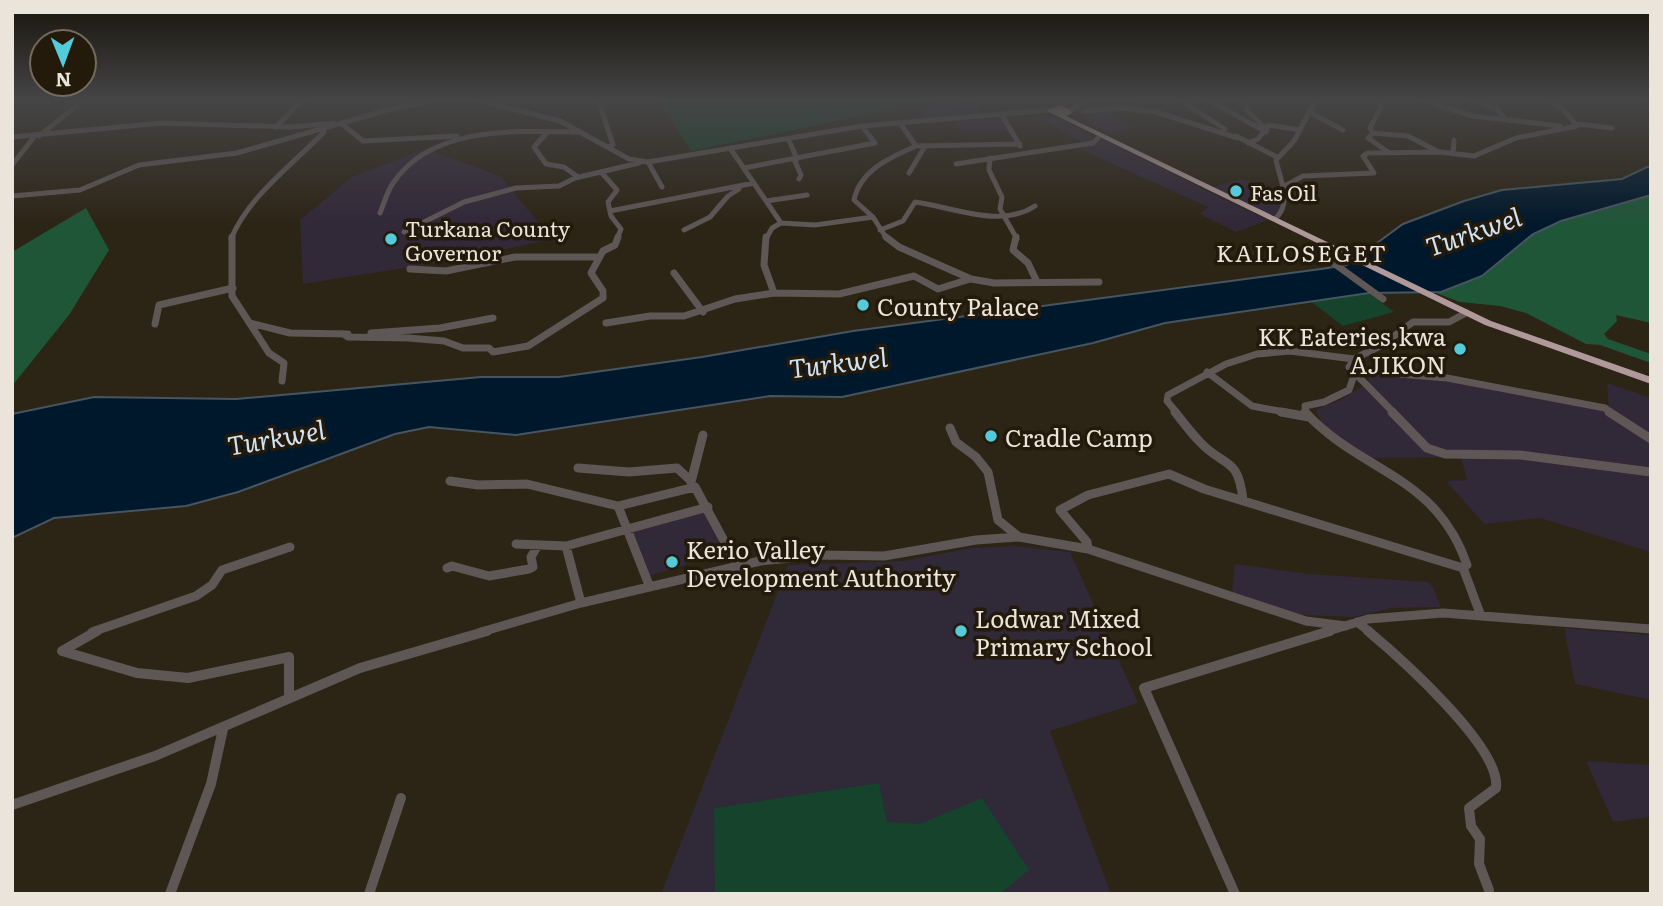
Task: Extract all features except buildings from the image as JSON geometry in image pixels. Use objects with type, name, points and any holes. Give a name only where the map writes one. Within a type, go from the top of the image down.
[{"type":"highway","points":[[1116,141],[1466,313],[1530,341],[1651,379]]},
{"type":"street","points":[[12,165],[32,141]]},
{"type":"street","points":[[12,196],[80,190],[143,164],[225,155],[280,141]]},
{"type":"street","points":[[282,381],[284,363],[269,353],[232,296],[231,239],[237,224],[267,189],[315,141]]},
{"type":"street","points":[[380,213],[387,188],[404,167],[455,141]]},
{"type":"street","points":[[539,141],[534,147],[545,164],[564,167],[578,177]]},
{"type":"street","points":[[597,141],[645,162],[662,187]]},
{"type":"street","points":[[607,147],[613,145],[612,141]]},
{"type":"street","points":[[404,232],[435,214],[464,202],[516,188],[561,185],[578,177],[645,162],[769,141]]},
{"type":"street","points":[[789,141],[801,175],[799,178]]},
{"type":"street","points":[[744,168],[875,141]]},
{"type":"street","points":[[913,141],[916,146],[924,148],[1020,144]]},
{"type":"street","points":[[1018,141],[1025,154]]},
{"type":"street","points":[[956,163],[1093,141]]},
{"type":"street","points":[[1245,141],[1277,157]]},
{"type":"street","points":[[1275,219],[1284,210],[1283,187],[1275,164],[1277,157],[1286,152],[1293,141]]},
{"type":"street","points":[[1372,141],[1388,153]]},
{"type":"street","points":[[1419,141],[1440,152]]},
{"type":"street","points":[[1453,154],[1454,141]]},
{"type":"street","points":[[1283,187],[1303,176],[1374,173],[1363,155],[1440,152],[1474,156],[1506,141]]},
{"type":"street","points":[[916,146],[857,184],[855,200],[873,217],[880,230],[899,247],[971,279],[994,283],[1099,282]]},
{"type":"street","points":[[730,148],[781,223]]},
{"type":"street","points":[[909,173],[924,148]]},
{"type":"street","points":[[990,158],[989,170],[1000,192],[1004,217],[1017,238],[1013,250],[1028,263],[1037,282]]},
{"type":"street","points":[[343,334],[348,337],[444,341],[463,348],[489,348],[493,352],[528,346],[576,318],[603,299],[603,290],[591,273],[599,257],[615,245],[621,229],[610,211],[608,201],[617,192],[601,172]]},
{"type":"street","points":[[610,211],[754,183]]},
{"type":"street","points":[[684,230],[710,216],[741,186]]},
{"type":"street","points":[[766,201],[807,195]]},
{"type":"street","points":[[880,230],[903,221],[915,202],[1004,217],[1018,217],[1035,206]]},
{"type":"street","points":[[774,293],[762,268],[768,234],[775,225],[816,225],[873,217]]},
{"type":"street","points":[[410,269],[446,271],[515,257],[599,257]]},
{"type":"street","points":[[1332,262],[1382,299]]},
{"type":"street","points":[[674,273],[703,312]]},
{"type":"street","points":[[606,323],[703,312],[735,299],[774,293],[839,294],[914,276],[938,289],[971,279]]},
{"type":"street","points":[[156,324],[159,305],[233,288]]},
{"type":"street","points":[[1243,499],[1241,481],[1233,464],[1201,444],[1166,398],[1207,372],[1260,352],[1294,351],[1338,361],[1354,359],[1382,345],[1413,322],[1449,322],[1466,313]]},
{"type":"street","points":[[250,323],[290,332],[343,334],[440,328],[493,318]]},
{"type":"street","points":[[1354,359],[1349,390],[1304,407],[1309,417],[1344,449],[1408,484],[1429,500],[1434,511],[1458,536],[1467,565],[1463,568]]},
{"type":"street","points":[[1352,373],[1374,369],[1451,377],[1605,408],[1615,419],[1651,439]]},
{"type":"street","points":[[1207,372],[1252,406],[1309,417]]},
{"type":"street","points":[[1352,373],[1427,448],[1445,454],[1520,455],[1651,472]]},
{"type":"street","points":[[950,428],[956,442],[976,457],[988,472],[998,520],[1019,537]]},
{"type":"street","points":[[693,484],[703,435]]},
{"type":"street","points":[[578,468],[629,472],[671,467],[681,471],[708,508],[737,565]]},
{"type":"street","points":[[1088,549],[1087,542],[1060,510],[1088,495],[1172,474],[1205,489],[1463,568]]},
{"type":"street","points":[[450,481],[478,485],[527,484],[618,506],[693,484]]},
{"type":"street","points":[[618,506],[649,585]]},
{"type":"street","points":[[516,544],[566,546],[708,508]]},
{"type":"street","points":[[12,805],[223,729],[289,696],[360,668],[581,603],[737,565],[823,555],[892,555],[976,540],[1019,537],[1088,549],[1306,621],[1352,624],[1412,671],[1475,736],[1493,770],[1497,784],[1494,790],[1469,808],[1468,814],[1480,839],[1479,864],[1489,890]]},
{"type":"street","points":[[447,568],[452,566],[489,576],[529,569],[533,566],[531,557],[538,545]]},
{"type":"street","points":[[566,546],[581,603]]},
{"type":"street","points":[[289,696],[289,657],[188,678],[137,673],[61,651],[87,634],[196,596],[212,585],[222,570],[290,547]]},
{"type":"street","points":[[1463,568],[1480,616]]},
{"type":"street","points":[[1235,894],[1144,688],[1352,624],[1401,614],[1480,616],[1651,629]]},
{"type":"street","points":[[170,894],[211,784],[223,729]]},
{"type":"street","points":[[369,894],[401,798]]},
{"type":"shaded area","points":[[1099,141],[1109,141],[1268,220],[1236,232],[1200,214],[1208,207],[1080,149]]},
{"type":"shaded area","points":[[425,149],[500,176],[552,239],[462,259],[303,284],[300,220],[352,177]]},
{"type":"shaded area","points":[[1241,179],[1279,189],[1283,210],[1273,217],[1213,187]]},
{"type":"shaded area","points":[[1392,372],[1609,410],[1607,383],[1651,398],[1651,552],[1540,518],[1484,524],[1446,481],[1467,480],[1461,457],[1366,458],[1325,428],[1317,409],[1338,401],[1370,382],[1363,373]]},
{"type":"shaded area","points":[[704,509],[724,553],[649,576],[630,529]]},
{"type":"shaded area","points":[[1014,546],[1070,552],[1138,703],[1050,731],[1111,894],[661,894],[788,565],[903,561],[971,548]]},
{"type":"shaded area","points":[[1235,564],[1310,574],[1428,582],[1433,587],[1441,607],[1392,608],[1353,617],[1300,615],[1232,592]]},
{"type":"shaded area","points":[[1564,628],[1651,635],[1651,700],[1575,684]]},
{"type":"shaded area","points":[[1586,761],[1651,765],[1651,817],[1613,822]]},
{"type":"green space","points":[[685,141],[738,141],[691,151]]},
{"type":"green space","points":[[1651,195],[1651,323],[1616,315],[1617,321],[1604,334],[1608,339],[1651,354],[1651,363],[1600,345],[1586,344],[1526,313],[1500,306],[1460,302],[1436,293],[1482,276],[1533,234],[1561,221]]},
{"type":"green space","points":[[86,208],[109,250],[69,315],[12,386],[12,252]]},
{"type":"green space","points":[[1369,293],[1394,312],[1343,326],[1310,301]]},
{"type":"green space","points":[[879,783],[887,822],[920,824],[982,798],[1029,870],[1000,894],[715,894],[714,808]]},
{"type":"water","name":"Turkwel","points":[[1651,167],[1651,195],[1561,221],[1533,234],[1482,276],[1441,292],[1369,293],[1165,323],[1093,343],[842,397],[770,396],[516,435],[429,427],[395,434],[238,492],[186,506],[54,518],[12,538],[12,414],[94,397],[236,399],[481,377],[559,377],[702,357],[853,331],[1321,269],[1347,265],[1403,224],[1464,201],[1502,190],[1622,179]]},
{"type":"place","name":"Fas Oil","points":[[1236,191]]},
{"type":"place","name":"Turkana County Governor","points":[[391,239]]},
{"type":"place","name":"County Palace","points":[[863,305]]},
{"type":"place","name":"KK Eateries,kwa AJIKON","points":[[1460,349]]},
{"type":"place","name":"Cradle Camp","points":[[991,436]]},
{"type":"place","name":"Kerio Valley Development Authority","points":[[672,562]]},
{"type":"place","name":"Lodwar Mixed Primary School","points":[[961,631]]},
{"type":"district","name":"KAILOSEGET","points":[[1302,252]]}]
